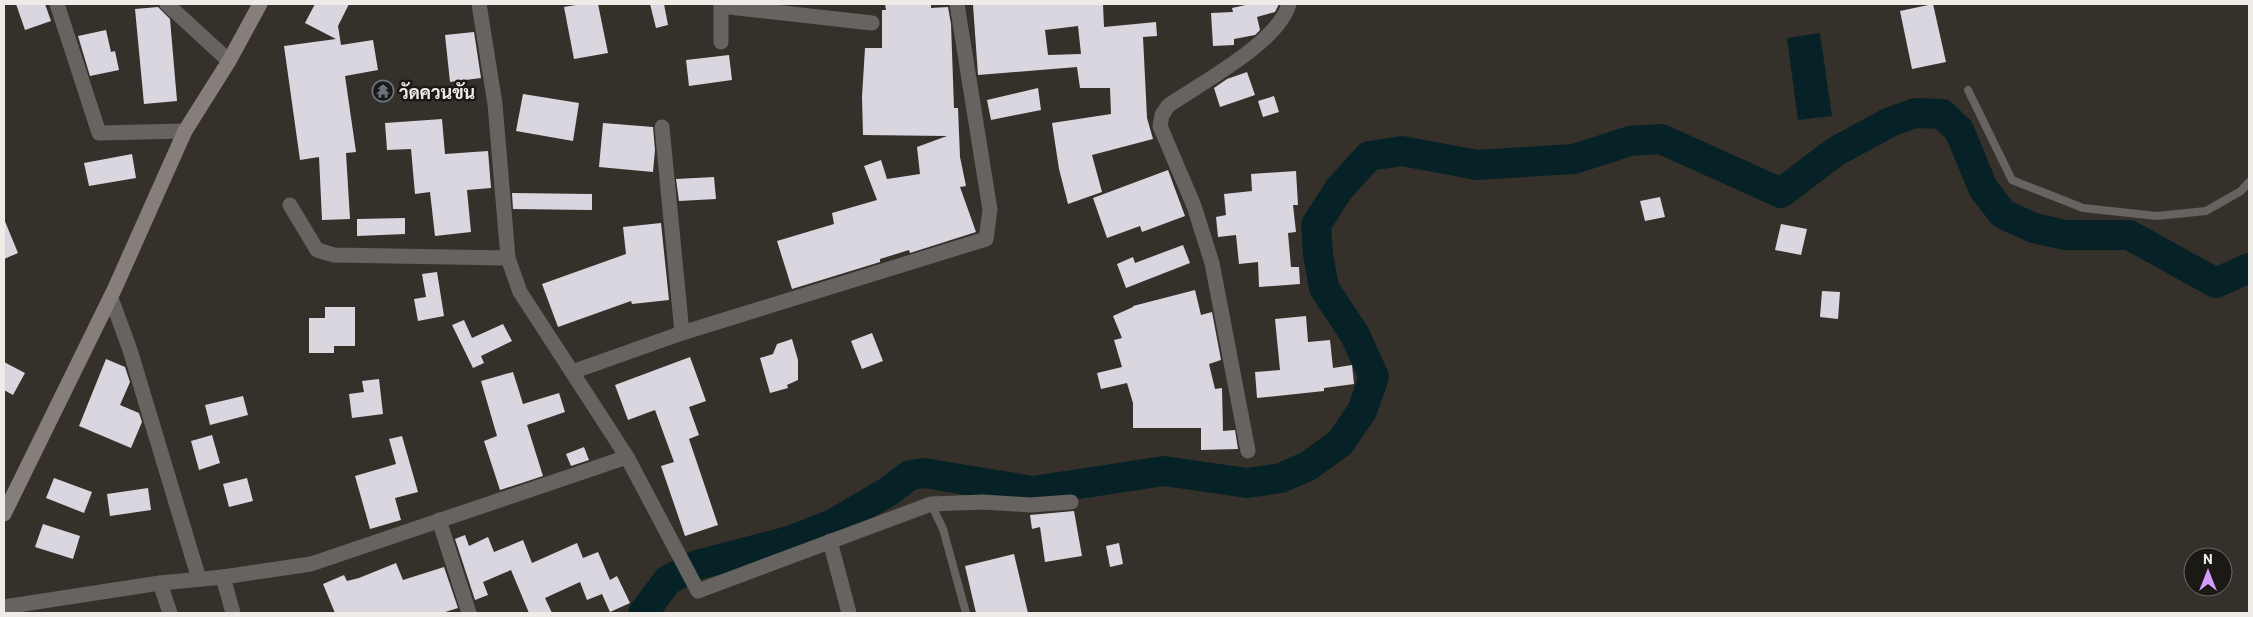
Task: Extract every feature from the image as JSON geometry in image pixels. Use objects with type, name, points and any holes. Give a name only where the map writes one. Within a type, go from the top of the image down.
[{"type":"main road","points":[[4,514],[111,298],[185,132],[230,61],[260,4]]},
{"type":"street","points":[[57,4],[100,133],[185,132]]},
{"type":"street","points":[[167,4],[230,61]]},
{"type":"street","points":[[479,4],[495,104],[508,258],[520,292],[627,457],[698,591],[931,504],[983,502],[1030,505],[1071,502]]},
{"type":"street","points":[[572,372],[682,333],[986,238],[990,210],[957,4]]},
{"type":"street","points":[[1248,451],[1212,263],[1194,206],[1160,126],[1162,115],[1168,106],[1271,34],[1286,14],[1289,4]]},
{"type":"street","points":[[721,42],[721,5],[872,23]]},
{"type":"street","points":[[662,127],[682,333]]},
{"type":"street","points":[[290,205],[317,250],[334,255],[508,258]]},
{"type":"street","points":[[111,298],[130,350],[200,579]]},
{"type":"street","points":[[4,607],[160,583],[223,577],[311,564],[627,457]]},
{"type":"street","points":[[439,520],[469,613]]},
{"type":"street","points":[[830,541],[849,613]]},
{"type":"street","points":[[223,577],[233,613]]},
{"type":"street","points":[[160,583],[170,613]]},
{"type":"lane","points":[[1968,90],[2012,180],[2083,208],[2157,216],[2206,212],[2241,191],[2249,182]]},
{"type":"lane","points":[[931,504],[943,529],[966,613]]},
{"type":"water","points":[[1820,33],[1832,116],[1798,120],[1787,38]]},
{"type":"building","points":[[16,4],[45,4],[51,21],[25,30]]},
{"type":"building","points":[[315,4],[349,4],[338,26],[341,45],[373,40],[378,70],[345,76],[356,152],[346,153],[350,219],[322,220],[319,157],[300,160],[284,46],[336,39],[305,23]]},
{"type":"building","points":[[598,4],[608,53],[574,59],[564,7]]},
{"type":"building","points":[[650,4],[664,4],[668,25],[656,28]]},
{"type":"building","points":[[885,4],[931,4],[931,8],[948,7],[951,24],[954,108],[958,108],[960,157],[966,186],[960,187],[976,232],[910,253],[909,250],[880,259],[880,262],[792,289],[777,241],[834,224],[832,213],[877,200],[864,166],[881,160],[887,179],[920,174],[917,147],[947,136],[863,135],[862,97],[865,48],[882,48],[882,10],[886,10]]},
{"type":"building","points":[[1103,4],[1104,27],[1156,22],[1157,36],[1143,37],[1147,118],[1153,139],[1092,155],[1102,192],[1068,204],[1059,169],[1052,123],[1111,114],[1110,88],[1080,88],[1077,67],[978,75],[973,5]],"holes":[[[1078,26],[1081,54],[1048,55],[1045,30]]]},
{"type":"building","points":[[1250,4],[1279,4],[1275,12],[1257,17],[1260,30],[1255,35],[1234,39],[1234,45],[1213,46],[1211,13],[1233,12],[1232,8]]},
{"type":"building","points":[[1933,4],[1946,62],[1912,69],[1900,11]]},
{"type":"building","points":[[158,7],[170,19],[177,101],[144,104],[135,9]]},
{"type":"building","points":[[106,30],[111,52],[115,51],[119,70],[90,76],[78,36]]},
{"type":"building","points":[[474,32],[481,78],[450,82],[445,35]]},
{"type":"building","points":[[729,55],[732,80],[689,86],[686,60]]},
{"type":"building","points":[[1247,72],[1255,95],[1220,107],[1214,88],[1227,79]]},
{"type":"building","points":[[1038,88],[1041,110],[991,120],[987,100]]},
{"type":"building","points":[[523,94],[579,103],[573,141],[516,131]]},
{"type":"building","points":[[1274,96],[1279,112],[1263,117],[1258,101]]},
{"type":"building","points":[[442,119],[445,154],[488,151],[491,188],[467,190],[471,232],[435,236],[430,192],[415,194],[411,149],[387,150],[385,123]]},
{"type":"building","points":[[603,123],[653,127],[655,150],[653,172],[599,167]]},
{"type":"building","points":[[132,154],[136,178],[89,186],[84,163]]},
{"type":"building","points":[[1168,170],[1185,216],[1142,232],[1140,226],[1107,238],[1093,198]]},
{"type":"building","points":[[1296,171],[1298,205],[1293,205],[1296,232],[1288,233],[1291,267],[1299,267],[1300,284],[1259,287],[1258,262],[1239,264],[1236,235],[1218,237],[1216,217],[1226,215],[1224,194],[1252,191],[1251,174]]},
{"type":"building","points":[[714,177],[716,199],[679,201],[676,179]]},
{"type":"building","points":[[512,193],[592,194],[592,210],[513,209]]},
{"type":"building","points":[[1660,197],[1665,217],[1645,221],[1640,201]]},
{"type":"building","points":[[405,218],[405,234],[357,236],[357,219]]},
{"type":"building","points":[[4,219],[18,253],[4,259]]},
{"type":"building","points":[[661,223],[669,300],[632,304],[631,301],[558,327],[542,284],[626,254],[623,227]]},
{"type":"building","points":[[1781,224],[1807,229],[1801,255],[1775,250]]},
{"type":"building","points":[[1183,245],[1190,263],[1126,288],[1117,264],[1133,257],[1135,263]]},
{"type":"building","points":[[437,272],[444,316],[418,321],[414,299],[426,297],[422,274]]},
{"type":"building","points":[[1195,290],[1201,315],[1212,312],[1221,360],[1209,364],[1215,389],[1222,388],[1223,431],[1235,430],[1238,449],[1201,450],[1201,428],[1133,428],[1133,403],[1127,383],[1101,389],[1097,373],[1122,367],[1114,340],[1122,338],[1113,316],[1133,306]]},
{"type":"building","points":[[1822,291],[1840,292],[1838,319],[1820,317]]},
{"type":"building","points":[[325,307],[355,307],[355,346],[334,346],[334,353],[309,353],[309,318],[325,318]]},
{"type":"building","points":[[1306,316],[1308,342],[1330,340],[1333,368],[1352,365],[1354,384],[1324,388],[1324,391],[1257,398],[1255,372],[1280,370],[1275,319]]},
{"type":"building","points":[[464,320],[472,338],[503,324],[512,341],[481,356],[484,363],[473,368],[452,325]]},
{"type":"building","points":[[872,333],[883,361],[862,369],[851,341]]},
{"type":"building","points":[[792,339],[798,360],[798,380],[787,385],[788,388],[770,393],[760,358],[773,354],[777,344]]},
{"type":"building","points":[[690,357],[706,401],[689,407],[699,435],[689,439],[718,525],[685,536],[661,466],[674,462],[655,410],[628,420],[615,385]]},
{"type":"building","points":[[106,359],[125,367],[130,382],[120,405],[139,413],[142,422],[131,448],[79,426]]},
{"type":"building","points":[[4,362],[25,373],[13,395],[4,390]]},
{"type":"building","points":[[513,372],[523,404],[559,393],[565,412],[527,425],[543,476],[500,490],[484,441],[497,436],[481,381]]},
{"type":"building","points":[[379,379],[383,414],[352,418],[349,394],[364,392],[362,381]]},
{"type":"building","points":[[243,396],[248,415],[210,425],[205,405]]},
{"type":"building","points":[[212,435],[220,463],[199,470],[191,441]]},
{"type":"building","points":[[402,436],[418,492],[395,498],[401,520],[370,529],[355,476],[396,464],[389,439]]},
{"type":"building","points":[[584,447],[589,460],[571,466],[566,454]]},
{"type":"building","points":[[54,478],[92,492],[84,513],[46,498]]},
{"type":"building","points":[[247,478],[253,501],[229,507],[223,484]]},
{"type":"building","points":[[148,488],[151,510],[110,516],[107,494]]},
{"type":"building","points":[[1074,511],[1082,556],[1045,562],[1040,527],[1032,529],[1030,515]]},
{"type":"building","points":[[43,524],[80,536],[73,559],[35,547]]},
{"type":"building","points":[[465,535],[469,546],[488,537],[494,552],[523,540],[532,563],[577,543],[583,558],[598,552],[610,580],[617,576],[630,603],[610,612],[602,594],[587,600],[580,582],[545,598],[552,613],[529,613],[511,570],[483,582],[488,595],[475,600],[455,539]]},
{"type":"building","points":[[1119,543],[1123,564],[1110,567],[1106,546]]},
{"type":"building","points":[[1014,554],[1028,613],[976,613],[965,566]]},
{"type":"building","points":[[396,563],[403,580],[444,567],[458,608],[442,613],[335,613],[323,584],[344,575],[347,581],[359,578]]},
{"type":"waterway","points":[[643,613],[668,580],[697,565],[789,541],[833,524],[889,491],[910,475],[924,473],[1033,491],[1164,471],[1247,483],[1281,478],[1308,466],[1340,443],[1362,411],[1374,377],[1355,335],[1324,288],[1318,254],[1316,225],[1339,189],[1369,156],[1402,151],[1477,165],[1574,159],[1630,141],[1661,139],[1781,193],[1835,152],[1890,122],[1915,113],[1942,114],[1959,130],[1983,188],[2003,214],[2034,228],[2065,235],[2129,235],[2216,283],[2249,268]]},
{"type":"place","name":"วัดควนขัน","points":[[383,91]]}]
